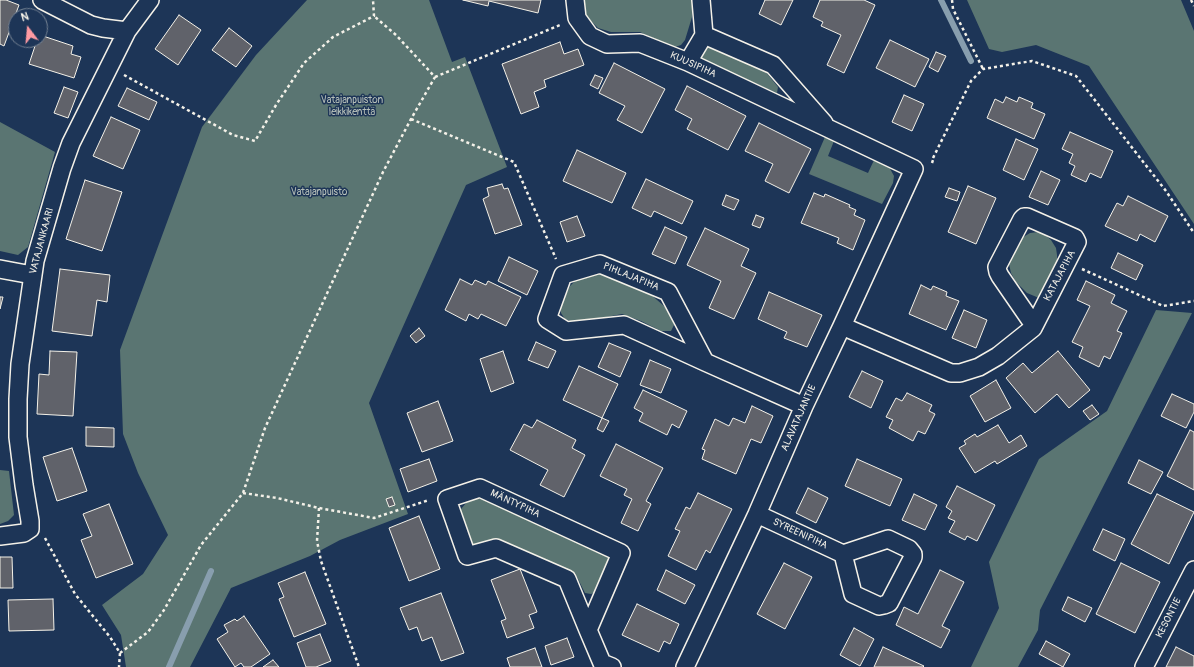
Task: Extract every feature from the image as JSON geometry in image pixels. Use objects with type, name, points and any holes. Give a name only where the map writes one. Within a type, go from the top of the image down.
[{"type":"street","points":[[42,0],[91,25],[126,32]]},
{"type":"street","name":"VATAJANKAARI","points":[[30,529],[18,437],[18,399],[20,364],[35,261],[62,168],[71,143],[126,32],[150,0]]},
{"type":"street","name":"KUUSIPIHA","points":[[575,0],[577,18],[590,36],[607,44],[640,43],[688,62],[914,169]]},
{"type":"street","points":[[688,62],[704,35],[701,0]]},
{"type":"street","name":"KUUSIPIHA","points":[[704,35],[772,65],[829,129]]},
{"type":"street","name":"ALAVATAJANTIE","points":[[685,667],[757,514],[804,406],[914,169]]},
{"type":"street","name":"KATAJAPIHA","points":[[842,326],[951,373],[960,373],[979,367],[998,356],[1033,328],[1078,242],[1077,239],[1027,217],[1024,217],[997,267],[998,272],[1031,321],[1033,328]]},
{"type":"street","name":"PIHLAJAPIHA","points":[[563,275],[600,264],[668,292],[705,362]]},
{"type":"street","points":[[0,269],[32,275]]},
{"type":"street","points":[[563,275],[547,319],[566,331],[624,326],[804,406]]},
{"type":"street","name":"MÄNTYPIHA","points":[[447,499],[480,488],[621,553],[588,630]]},
{"type":"street","points":[[447,499],[467,556],[496,548],[567,579],[602,663],[612,667]]},
{"type":"street","name":"SYREENIPIHA","points":[[757,514],[843,554]]},
{"type":"street","points":[[0,536],[24,533],[30,529]]},
{"type":"street","name":"KESONTIE","points":[[1144,667],[1194,570]]},
{"type":"path","points":[[373,0],[374,16],[396,35],[435,77]]},
{"type":"path","points":[[952,0],[953,9],[983,69]]},
{"type":"path","points":[[1191,0],[1194,6]]},
{"type":"path","points":[[108,66],[233,135],[255,141],[276,105],[304,63],[333,37],[374,16]]},
{"type":"path","points":[[120,654],[148,632],[164,610],[201,545],[243,493],[265,428],[383,172],[435,77],[577,18]]},
{"type":"path","points":[[914,169],[934,157],[970,81],[983,69],[1032,61],[1076,76],[1166,191],[1194,233]]},
{"type":"path","points":[[411,119],[514,162],[563,275]]},
{"type":"path","points":[[1067,262],[1163,306],[1194,301]]},
{"type":"path","points":[[243,493],[277,498],[319,508],[374,518],[427,500],[447,499]]},
{"type":"path","points":[[319,508],[317,540],[320,561],[359,667]]},
{"type":"path","points":[[30,529],[43,535],[75,594],[110,637],[120,654],[119,667]]},
{"type":"green space","name":"Vatajanpuisto","points":[[307,0],[429,0],[452,62],[465,57],[507,167],[466,185],[369,403],[408,514],[340,540],[310,556],[231,588],[190,667],[126,667],[121,635],[102,605],[143,574],[168,535],[138,473],[123,434],[120,350],[202,127],[256,55]]},
{"type":"green space","points":[[584,0],[692,0],[692,17],[685,40],[681,45],[675,47],[640,32],[611,32],[598,28],[585,13]]},
{"type":"green space","points":[[967,0],[1181,0],[1194,31],[1194,224],[1089,66],[1036,45],[1002,52],[989,49]]},
{"type":"green space","points":[[708,46],[765,71],[778,87],[777,93],[701,59]]},
{"type":"green space","points":[[0,122],[55,152],[28,247],[18,255],[0,251]]},
{"type":"green space","points":[[825,137],[834,141],[828,156],[868,173],[875,158],[888,165],[894,176],[893,183],[882,204],[809,174]]},
{"type":"green space","points":[[1038,232],[1044,234],[1051,240],[1056,248],[1057,255],[1057,263],[1039,298],[1027,293],[1016,282],[1011,273],[1009,264],[1020,239],[1030,233]]},
{"type":"green space","points":[[600,273],[649,293],[664,306],[672,317],[674,325],[671,331],[661,331],[622,314],[586,321],[573,322],[565,319],[561,313],[561,305],[570,286],[577,279]]},
{"type":"green space","points":[[1156,310],[1192,313],[1040,610],[1038,630],[1018,667],[971,667],[999,608],[989,562],[1039,459],[1107,411]]},
{"type":"green space","points":[[0,470],[9,471],[14,515],[8,521],[0,524]]},
{"type":"green space","points":[[474,499],[484,499],[611,556],[596,592],[591,594],[585,593],[575,573],[501,540],[495,540],[478,545],[472,544],[467,538],[459,516],[461,509],[466,503]]},
{"type":"building","points":[[0,0],[6,0],[19,5],[18,8],[8,8],[8,35],[4,46],[0,44]]},
{"type":"building","points":[[463,0],[541,0],[538,13],[489,1],[488,6]]},
{"type":"building","points":[[765,0],[793,0],[781,25],[759,14]]},
{"type":"building","points":[[820,0],[864,0],[875,5],[844,73],[827,65],[841,35],[821,26],[823,22],[813,17]]},
{"type":"building","points":[[179,15],[201,30],[178,65],[155,49]]},
{"type":"building","points":[[229,28],[252,46],[236,67],[212,50]]},
{"type":"building","points":[[48,38],[73,46],[71,54],[81,57],[74,78],[29,64],[34,48],[48,48]]},
{"type":"building","points":[[890,40],[929,59],[915,87],[876,68]]},
{"type":"building","points":[[560,42],[564,54],[578,49],[584,65],[544,80],[546,87],[534,92],[539,107],[521,114],[502,64]]},
{"type":"building","points":[[936,52],[946,56],[938,72],[929,67]]},
{"type":"building","points":[[614,63],[665,89],[642,133],[617,120],[625,106],[599,93]]},
{"type":"building","points":[[595,75],[603,78],[598,89],[590,85]]},
{"type":"building","points":[[687,86],[746,116],[728,150],[687,129],[692,119],[675,110]]},
{"type":"building","points":[[64,87],[78,92],[68,118],[54,113]]},
{"type":"building","points":[[127,88],[157,102],[149,120],[118,106]]},
{"type":"building","points":[[904,95],[924,104],[912,131],[892,122]]},
{"type":"building","points":[[1006,97],[1017,102],[1019,97],[1033,103],[1031,108],[1045,114],[1034,139],[987,118],[995,99],[1003,103]]},
{"type":"building","points":[[111,117],[140,130],[123,169],[93,156]]},
{"type":"building","points":[[759,123],[811,149],[789,193],[765,181],[773,164],[745,151]]},
{"type":"building","points":[[1070,132],[1113,151],[1101,178],[1090,173],[1086,182],[1071,175],[1075,166],[1069,163],[1073,154],[1062,149]]},
{"type":"building","points":[[1016,139],[1038,149],[1024,180],[1003,170]]},
{"type":"building","points":[[577,150],[626,173],[612,203],[563,181]]},
{"type":"building","points":[[1041,171],[1060,180],[1048,205],[1029,197]]},
{"type":"building","points":[[646,179],[693,201],[682,224],[654,211],[651,217],[632,208]]},
{"type":"building","points":[[85,180],[122,192],[102,251],[66,239]]},
{"type":"building","points":[[502,184],[504,189],[508,188],[522,225],[495,234],[483,199],[489,196],[487,188]]},
{"type":"building","points":[[968,186],[996,198],[976,244],[948,232]]},
{"type":"building","points":[[949,188],[960,192],[957,201],[945,197]]},
{"type":"building","points":[[814,193],[824,197],[825,194],[850,205],[849,207],[856,210],[854,215],[865,220],[853,250],[837,243],[839,238],[801,223]]},
{"type":"building","points":[[726,195],[739,200],[734,210],[722,205]]},
{"type":"building","points":[[1128,196],[1168,216],[1155,242],[1140,234],[1137,241],[1105,226],[1117,203],[1123,206]]},
{"type":"building","points":[[756,215],[764,218],[760,228],[752,225]]},
{"type":"building","points":[[577,216],[585,236],[567,242],[560,222]]},
{"type":"building","points":[[665,227],[687,237],[675,264],[652,254]]},
{"type":"building","points":[[705,228],[749,249],[741,266],[756,273],[734,319],[709,308],[721,281],[687,265]]},
{"type":"building","points":[[1118,253],[1143,265],[1136,280],[1111,268]]},
{"type":"building","points":[[509,257],[538,271],[527,295],[498,281]]},
{"type":"building","points":[[60,269],[110,275],[107,302],[97,300],[92,336],[52,331]]},
{"type":"building","points":[[460,279],[472,285],[475,280],[486,285],[488,281],[521,297],[506,326],[481,314],[478,319],[469,314],[466,321],[445,310]]},
{"type":"building","points":[[1086,281],[1115,295],[1111,303],[1127,311],[1117,331],[1122,333],[1110,359],[1104,356],[1099,367],[1079,357],[1083,347],[1072,342],[1090,306],[1077,300]]},
{"type":"building","points":[[921,285],[931,290],[933,286],[947,292],[946,296],[959,301],[946,330],[909,314]]},
{"type":"building","points":[[769,292],[822,315],[807,347],[784,338],[787,332],[758,319]]},
{"type":"building","points":[[0,297],[3,297],[0,309]]},
{"type":"building","points":[[964,310],[987,320],[976,348],[952,338]]},
{"type":"building","points":[[419,328],[425,336],[416,343],[410,336]]},
{"type":"building","points":[[536,342],[556,351],[548,368],[528,360]]},
{"type":"building","points":[[609,343],[631,352],[620,377],[598,367]]},
{"type":"building","points":[[50,351],[77,352],[73,416],[37,414],[39,374],[49,375]]},
{"type":"building","points":[[503,351],[514,383],[491,392],[480,359]]},
{"type":"building","points":[[1058,351],[1090,390],[1069,408],[1057,394],[1035,413],[1006,378],[1023,363],[1032,373]]},
{"type":"building","points":[[650,360],[671,369],[661,393],[640,385]]},
{"type":"building","points":[[579,366],[618,384],[602,418],[563,400]]},
{"type":"building","points":[[862,371],[883,381],[871,408],[849,397]]},
{"type":"building","points":[[996,380],[1011,408],[985,422],[970,396]]},
{"type":"building","points":[[643,390],[687,411],[679,428],[672,424],[667,435],[639,421],[643,413],[634,408]]},
{"type":"building","points":[[907,393],[932,405],[929,411],[935,414],[925,434],[918,431],[913,441],[889,428],[893,420],[886,417],[896,398],[902,401]]},
{"type":"building","points":[[1172,394],[1194,404],[1194,412],[1186,428],[1161,416]]},
{"type":"building","points":[[438,401],[453,441],[422,452],[407,413]]},
{"type":"building","points":[[1092,405],[1099,414],[1090,420],[1083,411]]},
{"type":"building","points":[[752,406],[773,416],[761,443],[751,439],[736,474],[702,459],[705,450],[702,449],[715,419],[729,426],[733,418],[745,423]]},
{"type":"building","points":[[602,418],[609,421],[603,432],[597,429]]},
{"type":"building","points":[[537,420],[576,440],[572,448],[585,455],[564,497],[540,485],[548,470],[510,450],[524,424],[532,428]]},
{"type":"building","points":[[998,425],[1009,443],[1021,435],[1027,446],[997,464],[995,461],[975,473],[959,448],[966,444],[964,441],[975,434],[977,437]]},
{"type":"building","points":[[86,427],[114,428],[114,447],[86,446]]},
{"type":"building","points":[[1190,430],[1194,432],[1194,490],[1167,476]]},
{"type":"building","points":[[616,444],[663,468],[646,501],[651,504],[638,531],[621,523],[632,499],[624,495],[627,489],[600,476]]},
{"type":"building","points":[[72,448],[87,491],[57,501],[43,457]]},
{"type":"building","points":[[429,459],[437,481],[408,492],[400,469]]},
{"type":"building","points":[[857,459],[902,479],[890,506],[845,486]]},
{"type":"building","points":[[1139,460],[1163,472],[1151,494],[1128,483]]},
{"type":"building","points":[[957,486],[995,505],[977,541],[967,536],[965,540],[949,532],[955,521],[948,518],[952,511],[946,507]]},
{"type":"building","points":[[808,488],[828,498],[816,523],[796,513]]},
{"type":"building","points":[[698,493],[732,509],[710,553],[706,550],[696,570],[668,556],[680,531],[675,529],[686,507],[690,509]]},
{"type":"building","points":[[914,494],[937,505],[925,530],[902,520]]},
{"type":"building","points":[[1157,494],[1194,512],[1169,564],[1131,544]]},
{"type":"building","points":[[392,497],[395,505],[389,507],[386,499]]},
{"type":"building","points":[[109,504],[133,564],[96,578],[81,540],[92,536],[83,514]]},
{"type":"building","points":[[419,516],[440,569],[409,581],[389,528]]},
{"type":"building","points":[[1103,529],[1125,539],[1115,561],[1093,550]]},
{"type":"building","points":[[0,557],[12,557],[13,588],[0,588]]},
{"type":"building","points":[[784,563],[812,577],[785,629],[757,614]]},
{"type":"building","points":[[1121,563],[1160,582],[1135,633],[1096,614]]},
{"type":"building","points":[[520,569],[537,612],[529,615],[534,628],[507,638],[501,621],[506,619],[491,580]]},
{"type":"building","points":[[666,570],[695,585],[685,604],[657,590]]},
{"type":"building","points":[[940,570],[964,582],[942,626],[950,630],[941,648],[896,625],[904,607],[918,614]]},
{"type":"building","points":[[305,572],[326,624],[294,637],[279,599],[284,597],[278,583]]},
{"type":"building","points":[[441,593],[464,653],[441,661],[432,637],[422,641],[417,627],[409,630],[400,608]]},
{"type":"building","points":[[1068,597],[1092,608],[1085,622],[1062,610]]},
{"type":"building","points":[[53,599],[54,630],[9,631],[8,600]]},
{"type":"building","points":[[637,604],[679,624],[670,644],[664,641],[659,652],[622,635]]},
{"type":"building","points":[[244,616],[270,654],[251,667],[244,667],[241,663],[235,667],[217,639],[228,632],[224,625],[235,619],[237,621]]},
{"type":"building","points":[[854,628],[874,639],[860,666],[840,655]]},
{"type":"building","points":[[320,634],[331,661],[316,667],[306,667],[297,643]]},
{"type":"building","points":[[567,638],[574,657],[551,665],[545,646]]},
{"type":"building","points":[[1046,641],[1070,654],[1063,667],[1039,654]]},
{"type":"building","points":[[883,647],[924,666],[874,667]]},
{"type":"building","points":[[1176,647],[1194,656],[1194,667],[1166,667]]},
{"type":"building","points":[[535,648],[542,667],[510,667],[507,658]]},
{"type":"building","points":[[273,660],[279,667],[263,667]]},
{"type":"waterway","points":[[941,0],[971,61]]},
{"type":"waterway","points":[[169,667],[211,571]]},
{"type":"park label","name":"Vatajanpuiston leikkikenttä","points":[[352,106]]}]
